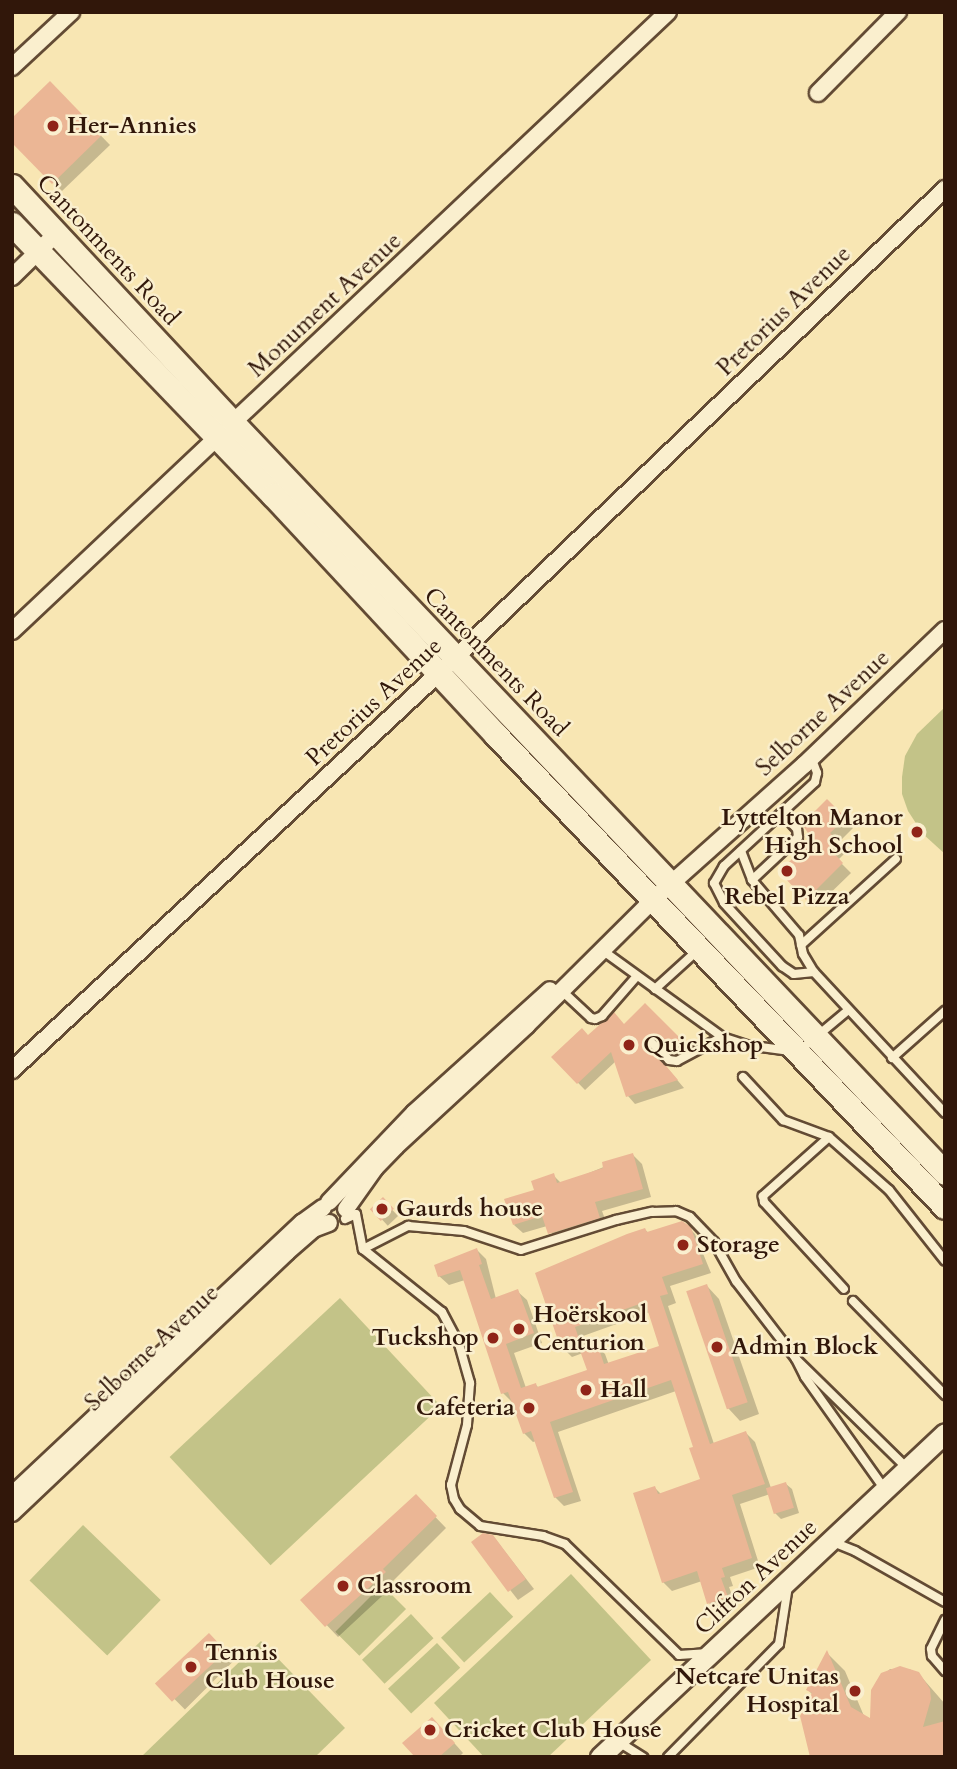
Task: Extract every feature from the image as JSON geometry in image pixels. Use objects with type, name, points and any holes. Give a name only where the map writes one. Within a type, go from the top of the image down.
[{"type":"main road","name":"Cantonments Road","points":[[12,186],[57,233],[225,430]]},
{"type":"main road","name":"Cantonments Road","points":[[12,224],[225,430],[662,892],[816,1037],[945,1173]]},
{"type":"main road","name":"Cantonments Road","points":[[662,892],[700,948],[945,1207]]},
{"type":"street","points":[[12,67],[71,12]]},
{"type":"street","name":"Monument Avenue","points":[[12,631],[668,12]]},
{"type":"street","points":[[818,93],[898,12]]},
{"type":"street","name":"Pretorius Avenue","points":[[12,1070],[448,665],[945,189]]},
{"type":"street","points":[[12,277],[57,233]]},
{"type":"street","name":"Selborne Avenue","points":[[541,1004],[561,990],[662,892],[945,631]]},
{"type":"street","name":"Selborne Avenue","points":[[12,1496],[55,1463],[142,1381],[334,1212],[541,1004],[579,972]]},
{"type":"street","name":"Clifton Avenue","points":[[600,1757],[945,1433]]},
{"type":"street","name":"Selborne Avenue","points":[[12,1513],[55,1463]]},
{"type":"lane","points":[[811,757],[817,773],[815,782],[715,877],[715,888],[724,903],[782,966],[794,974],[814,972]]},
{"type":"lane","points":[[752,880],[798,837],[797,829],[782,813]]},
{"type":"lane","points":[[741,850],[752,880],[799,935],[814,972],[847,1011],[945,1113]]},
{"type":"lane","points":[[801,945],[896,859]]},
{"type":"lane","points":[[655,989],[700,948]]},
{"type":"lane","points":[[601,950],[722,1037],[747,1045],[798,1052],[847,1011]]},
{"type":"lane","points":[[561,990],[591,1018],[596,1019],[602,1016],[636,977]]},
{"type":"lane","points":[[892,1058],[945,1011]]},
{"type":"lane","points":[[651,1042],[669,1060],[677,1061],[722,1037]]},
{"type":"lane","points":[[743,1077],[783,1120],[829,1137],[888,1190],[945,1261]]},
{"type":"lane","points":[[829,1137],[763,1196],[764,1202],[844,1289]]},
{"type":"lane","points":[[363,1249],[408,1226],[464,1231],[521,1250],[616,1220],[676,1211],[701,1225],[736,1281],[796,1359],[908,1468]]},
{"type":"lane","points":[[334,1212],[356,1214],[363,1249],[442,1312],[459,1344],[470,1383],[467,1425],[453,1470],[454,1499],[460,1509],[480,1526],[543,1536],[565,1544],[679,1655],[711,1653]]},
{"type":"lane","points":[[853,1301],[945,1395]]},
{"type":"lane","points":[[796,1359],[805,1377],[884,1489]]},
{"type":"lane","points":[[830,1541],[855,1550],[945,1602]]},
{"type":"lane","points":[[668,1757],[779,1644],[789,1579]]},
{"type":"lane","points":[[945,1620],[931,1649],[936,1662],[945,1671]]},
{"type":"lane","points":[[617,1741],[643,1757]]},
{"type":"green space","points":[[945,707],[945,854],[923,834],[908,811],[902,794],[902,777],[905,756],[917,734]]},
{"type":"green space","points":[[340,1298],[441,1406],[271,1565],[170,1457]]},
{"type":"green space","points":[[83,1525],[161,1600],[107,1655],[30,1580]]},
{"type":"green space","points":[[571,1574],[651,1660],[548,1757],[484,1757],[434,1703]]},
{"type":"green space","points":[[382,1585],[406,1609],[359,1656],[335,1632]]},
{"type":"green space","points":[[490,1592],[513,1617],[464,1663],[441,1638]]},
{"type":"green space","points":[[411,1614],[434,1638],[385,1684],[362,1660]]},
{"type":"green space","points":[[261,1641],[345,1728],[315,1757],[141,1757]]},
{"type":"green space","points":[[437,1643],[460,1668],[411,1714],[388,1689]]},
{"type":"building","name":"Her-Annies","points":[[50,81],[102,135],[52,184],[12,143],[12,118]]},
{"type":"building","points":[[827,799],[846,818],[830,833],[839,842],[831,850],[843,863],[806,900],[779,872],[812,839],[802,824]]},
{"type":"building","points":[[645,1003],[682,1040],[670,1052],[653,1036],[645,1041],[678,1080],[626,1097],[611,1052],[577,1084],[551,1057],[582,1028],[588,1035],[614,1012],[624,1024]]},
{"type":"building","points":[[633,1153],[643,1189],[595,1202],[600,1218],[548,1234],[542,1216],[513,1225],[504,1199],[534,1190],[531,1181],[554,1173],[557,1183],[603,1168],[602,1162]]},
{"type":"building","name":"Gaurds house","points":[[383,1197],[394,1209],[381,1221],[370,1209]]},
{"type":"building","points":[[682,1221],[691,1227],[703,1264],[662,1277],[668,1294],[660,1296],[710,1444],[746,1431],[765,1484],[732,1495],[752,1558],[722,1568],[725,1577],[721,1578],[728,1597],[707,1604],[697,1571],[662,1583],[633,1493],[655,1486],[658,1494],[700,1479],[689,1448],[693,1447],[671,1380],[550,1422],[573,1492],[554,1498],[531,1431],[523,1434],[508,1392],[501,1394],[460,1270],[438,1277],[434,1265],[477,1248],[482,1264],[479,1265],[491,1299],[518,1289],[534,1333],[506,1344],[521,1388],[536,1383],[537,1387],[587,1370],[579,1348],[597,1343],[604,1364],[659,1346],[645,1302],[575,1327],[580,1342],[561,1349],[535,1273],[627,1234],[645,1228],[647,1232]]},
{"type":"building","name":"Admin Block","points":[[707,1284],[748,1402],[727,1409],[686,1291]]},
{"type":"building","points":[[786,1482],[794,1508],[774,1514],[766,1488]]},
{"type":"building","points":[[416,1494],[437,1516],[383,1569],[386,1572],[325,1627],[300,1600]]},
{"type":"building","name":"Classroom","points":[[483,1533],[493,1535],[526,1579],[508,1592],[471,1542]]},
{"type":"building","name":"Tennis Club House","points":[[209,1633],[226,1651],[172,1702],[155,1683]]},
{"type":"building","points":[[827,1650],[851,1707],[870,1718],[871,1690],[881,1673],[900,1666],[919,1672],[930,1689],[931,1699],[923,1727],[945,1721],[945,1757],[810,1757],[800,1716],[812,1693],[806,1690]]},
{"type":"building","name":"Cricket Club House","points":[[432,1717],[455,1743],[439,1757],[415,1757],[402,1743]]},
{"type":"place","name":"Her-Annies","points":[[53,126]]},
{"type":"place","name":"Lyttelton Manor High School","points":[[917,832]]},
{"type":"place","name":"Rebel Pizza","points":[[787,871]]},
{"type":"place","name":"Quickshop","points":[[629,1045]]},
{"type":"place","name":"Gaurds house","points":[[382,1209]]},
{"type":"place","name":"Storage","points":[[683,1245]]},
{"type":"place","name":"Hoërskool Centurion","points":[[519,1329]]},
{"type":"place","name":"Tuckshop","points":[[493,1338]]},
{"type":"place","name":"Admin Block","points":[[717,1347]]},
{"type":"place","name":"Hall","points":[[586,1390]]},
{"type":"place","name":"Cafeteria","points":[[529,1408]]},
{"type":"place","name":"Classroom","points":[[343,1586]]},
{"type":"place","name":"Tennis Club House","points":[[191,1667]]},
{"type":"place","name":"Netcare Unitas Hospital","points":[[855,1691]]},
{"type":"place","name":"Cricket Club House","points":[[430,1730]]}]
